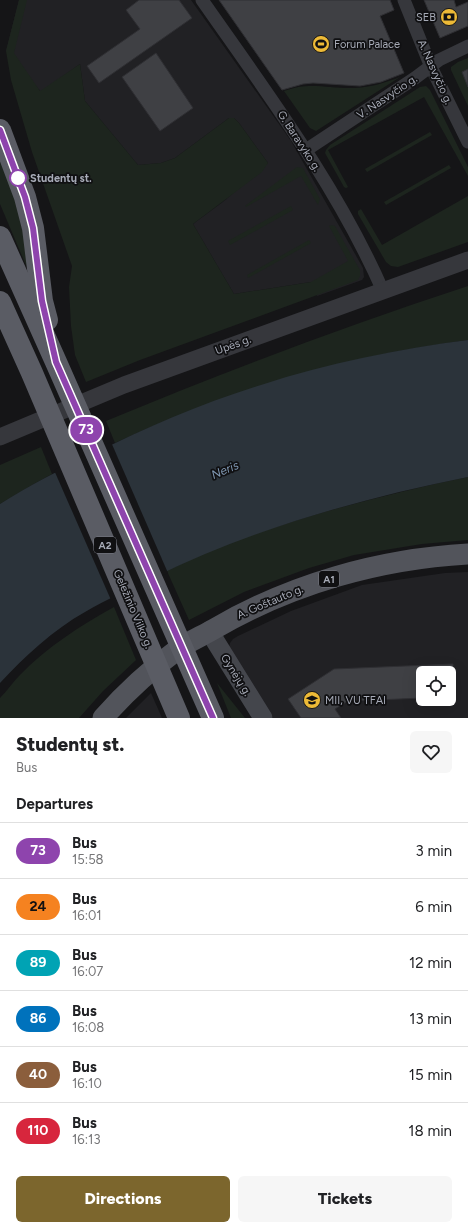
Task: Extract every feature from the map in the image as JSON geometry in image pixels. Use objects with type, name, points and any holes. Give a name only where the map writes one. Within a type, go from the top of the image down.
[{"type":"highway","points":[[0,130],[25,197],[33,228],[42,301],[56,362]]},
{"type":"highway","name":"A2","points":[[0,237],[213,718]]},
{"type":"highway","name":"Geležinio Vilko g.","points":[[0,302],[32,373],[179,718]]},
{"type":"highway","points":[[0,328],[32,373]]},
{"type":"main road","name":"A. Goštauto g.","points":[[103,718],[122,697],[149,672],[178,649],[237,616],[272,599],[342,575],[380,565],[468,554]]},
{"type":"main road","name":"Gynėjų g.","points":[[209,632],[263,718]]},
{"type":"street","name":"G. Baravyko g.","points":[[202,0],[306,150],[339,206],[376,274],[383,291]]},
{"type":"street","name":"A. Nasvyčio g.","points":[[404,0],[431,67],[468,142]]},
{"type":"street","name":"V. Nasvyčio g.","points":[[306,150],[431,67],[439,60],[468,46]]},
{"type":"street","name":"Upės g.","points":[[0,437],[124,385],[468,260]]},
{"type":"shaded area","points":[[19,0],[191,0],[291,141],[363,268],[364,277],[362,280],[317,296],[311,282],[234,294],[193,224],[224,201],[268,163],[239,123],[234,118],[229,118],[175,158],[161,163],[138,165],[85,101],[80,64],[41,92],[6,51]]},
{"type":"shaded area","points":[[19,0],[27,0],[14,53],[40,91],[80,64],[85,101],[138,165],[161,163],[175,158],[229,118],[234,118],[239,123],[268,163],[262,172],[193,224],[234,294],[311,282],[348,261],[329,226],[332,225],[335,226],[360,270],[358,280],[140,360],[86,382],[75,355],[71,326],[69,287],[72,266],[32,152],[11,80],[6,51]]},
{"type":"shaded area","points":[[468,58],[468,106],[451,67]]},
{"type":"shaded area","points":[[400,77],[316,131],[310,128],[284,91],[302,86],[355,88],[378,84]]},
{"type":"shaded area","points":[[426,86],[430,90],[468,167],[468,176],[424,97],[328,150],[348,187],[344,187],[325,153],[330,145],[420,87]]},
{"type":"shaded area","points":[[430,132],[432,135],[367,172],[365,169]]},
{"type":"shaded area","points":[[0,151],[23,217],[33,277],[25,263],[0,204]]},
{"type":"shaded area","points":[[449,165],[451,168],[386,205],[384,202]]},
{"type":"shaded area","points":[[297,167],[303,168],[320,199],[318,205],[301,176],[246,207],[245,206]]},
{"type":"shaded area","points":[[468,196],[468,242],[398,267],[391,266],[386,262],[358,214],[358,211],[361,209],[382,245]]},
{"type":"shaded area","points":[[291,206],[293,210],[230,245],[228,241]]},
{"type":"shaded area","points":[[309,240],[311,243],[248,278],[247,275]]},
{"type":"shaded area","points":[[468,286],[468,340],[377,356],[288,378],[200,407],[115,443],[106,421],[286,350],[376,317]]},
{"type":"shaded area","points":[[41,447],[52,474],[0,504],[0,465]]},
{"type":"shaded area","points":[[468,477],[468,540],[422,544],[354,555],[309,568],[244,592],[189,620],[167,571],[228,544],[292,522],[385,496]]},
{"type":"shaded area","points":[[468,572],[468,718],[273,718],[236,663],[229,648],[230,643],[238,636],[291,611],[362,585],[445,573]]},
{"type":"shaded area","points":[[114,607],[136,660],[103,691],[79,718],[0,718],[0,698],[30,665],[52,646],[89,621]]},
{"type":"shaded area","points":[[217,683],[245,718],[231,718]]},
{"type":"shaded area","points":[[151,693],[162,718],[126,718]]},
{"type":"water","name":"Neris","points":[[468,340],[468,477],[387,495],[307,517],[267,530],[190,560],[110,598],[73,619],[40,644],[0,683],[0,504],[57,471],[134,434],[239,392],[337,363],[389,352]]},
{"type":"pier","points":[[111,442],[168,573],[111,600],[54,470]]},
{"type":"building","points":[[139,0],[179,0],[192,18],[99,83],[87,66],[140,29],[126,10]]},
{"type":"building","name":"Forum Palace","points":[[219,0],[390,0],[394,10],[380,16],[404,73],[381,82],[360,86],[313,83],[303,84],[282,90]]},
{"type":"building","name":"SEB","points":[[424,0],[454,0],[456,7],[468,2],[468,26],[440,38]]},
{"type":"building","points":[[156,53],[193,108],[160,131],[122,77]]},
{"type":"building","points":[[468,69],[468,87],[462,72]]},
{"type":"building","name":"MII, VU TFAI","points":[[453,664],[453,666],[416,666],[416,698],[352,701],[351,699],[335,709],[341,718],[301,718],[288,699],[334,669]]},
{"type":"bus line","name":"73","points":[[0,130],[25,197],[33,228],[42,301],[56,362],[213,718]]},
{"type":"place","name":"SEB","points":[[449,17]]},
{"type":"place","name":"Forum Palace","points":[[321,44]]},
{"type":"place","name":"Studentų st.","points":[[18,178]]},
{"type":"place","name":"MII, VU TFAI","points":[[312,700]]}]
